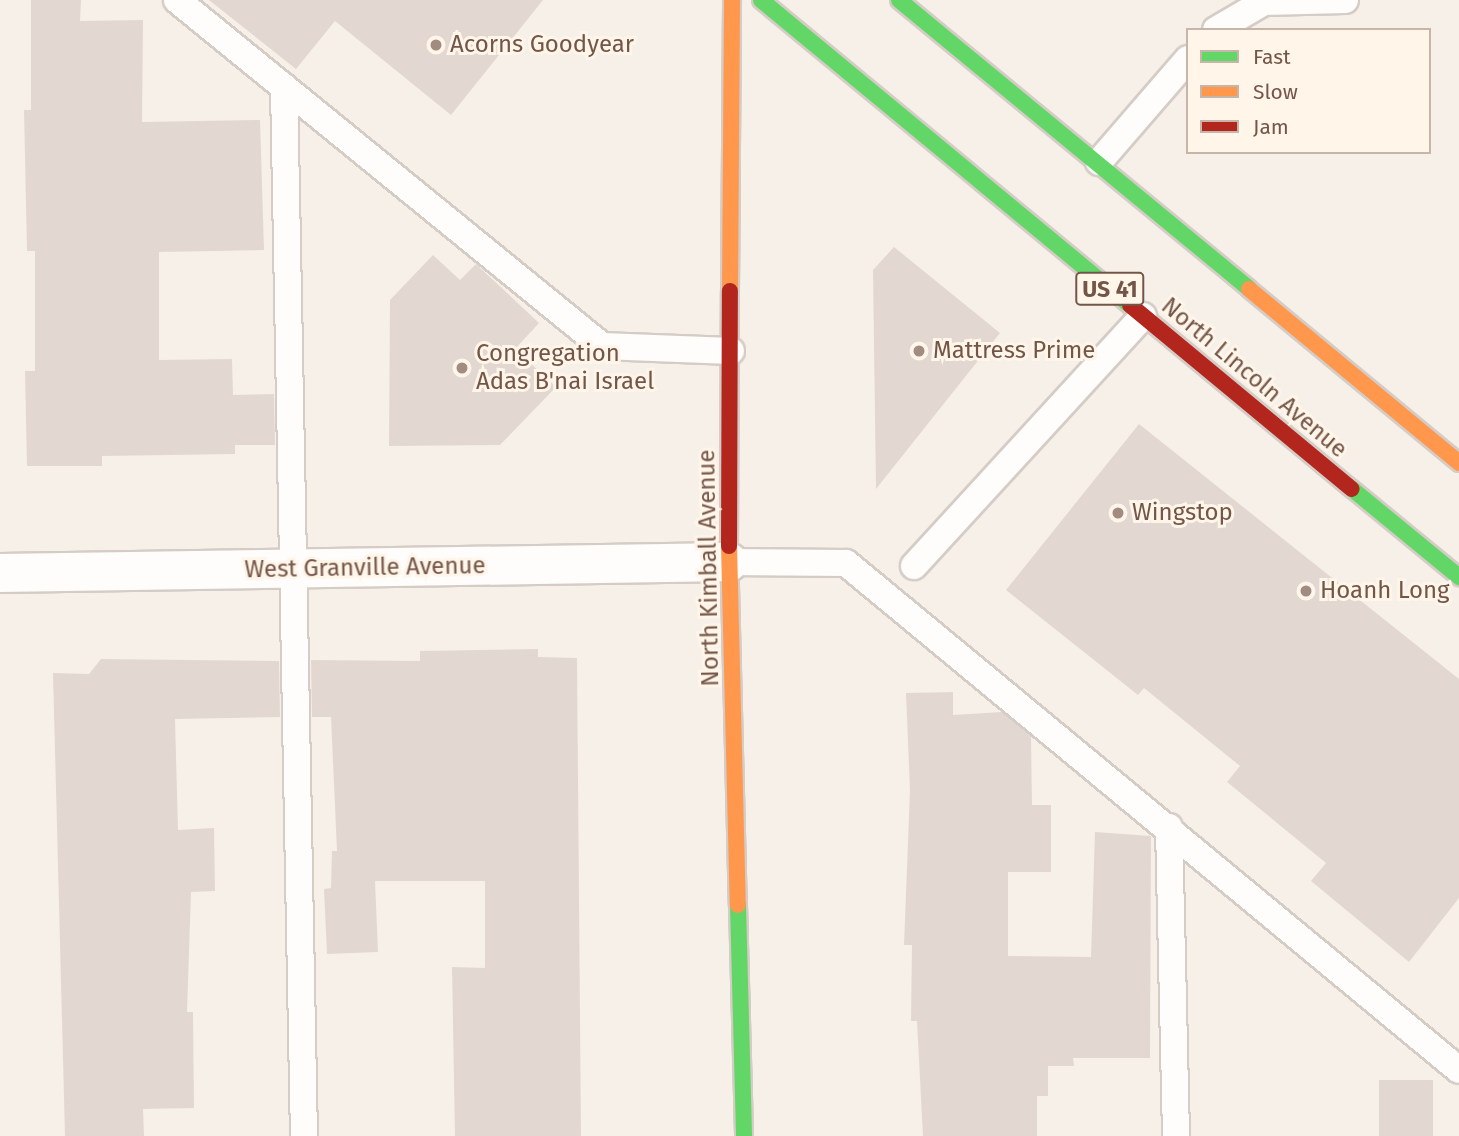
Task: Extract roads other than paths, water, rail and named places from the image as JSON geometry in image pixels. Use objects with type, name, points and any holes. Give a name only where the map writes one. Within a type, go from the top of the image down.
[{"type":"main road","name":"North Kimball Avenue","points":[[732,0],[729,562],[744,1136]]},
{"type":"main road","name":"North Lincoln Avenue","points":[[761,0],[1459,577]]},
{"type":"main road","points":[[899,0],[1099,162],[1459,463]]},
{"type":"street","name":"West Granville Avenue","points":[[0,573],[729,562]]},
{"type":"lane","points":[[177,0],[602,346],[731,351]]},
{"type":"lane","points":[[1219,28],[1264,2],[1345,0]]},
{"type":"lane","points":[[1099,162],[1186,61]]},
{"type":"lane","points":[[284,87],[291,569],[304,1136]]},
{"type":"lane","points":[[914,566],[1143,316]]},
{"type":"lane","points":[[729,562],[846,563],[1169,827],[1459,1070]]},
{"type":"lane","points":[[1169,827],[1176,1136]]},
{"type":"place","name":"Acorns Goodyear","points":[[436,45]]},
{"type":"place","name":"Mattress Prime","points":[[919,351]]},
{"type":"place","name":"Congregation Adas B'nai Israel","points":[[462,368]]},
{"type":"place","name":"Wingstop","points":[[1118,513]]},
{"type":"place","name":"Hoanh Long","points":[[1306,591]]}]
